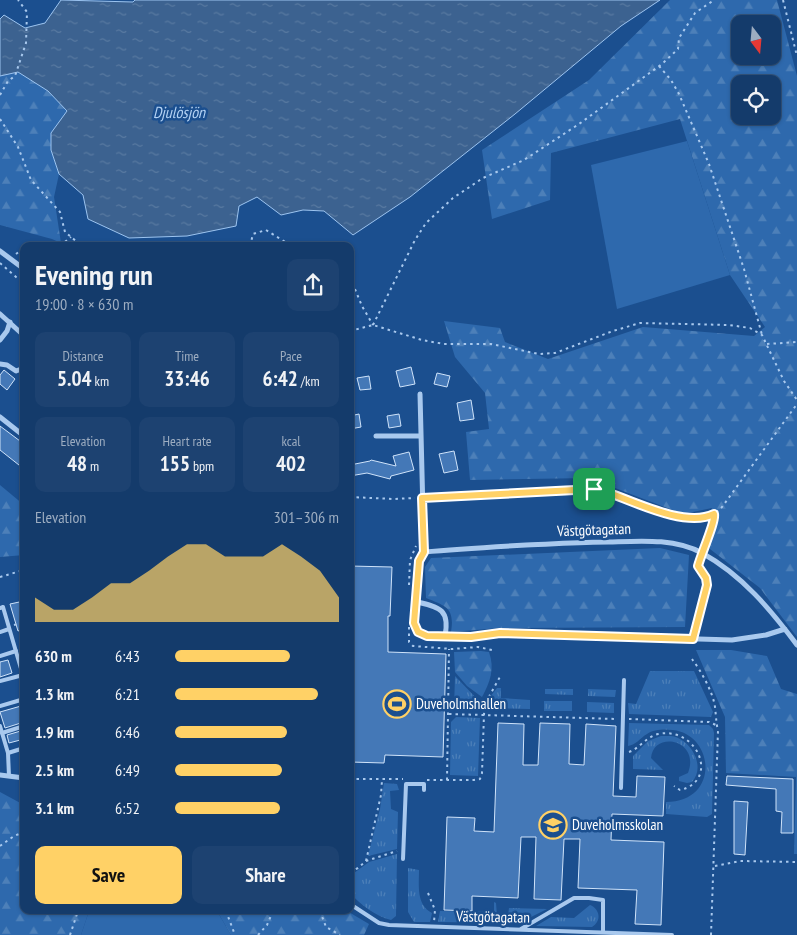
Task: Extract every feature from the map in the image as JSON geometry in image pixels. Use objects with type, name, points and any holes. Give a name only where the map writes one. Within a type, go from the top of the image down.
[{"type":"street","points":[[0,251],[20,266]]},
{"type":"street","points":[[0,314],[20,333]]},
{"type":"street","points":[[0,340],[8,331],[10,322]]},
{"type":"street","points":[[0,364],[7,365],[16,371],[20,370]]},
{"type":"street","points":[[420,394],[424,552],[419,561],[414,623],[418,632],[427,636],[471,637],[500,633],[732,640],[766,635],[785,629]]},
{"type":"street","points":[[0,417],[20,433]]},
{"type":"street","points":[[376,436],[420,436]]},
{"type":"street","name":"Västgötagatan","points":[[424,552],[576,542],[641,541],[663,542],[684,546],[702,553],[732,573],[766,605],[797,645]]},
{"type":"street","points":[[417,602],[437,608],[444,613],[447,619],[445,636]]},
{"type":"street","points":[[0,775],[20,777]]},
{"type":"lane","points":[[0,608],[3,607],[20,666]]},
{"type":"lane","points":[[0,632],[9,628]]},
{"type":"lane","points":[[0,656],[16,651]]},
{"type":"lane","points":[[0,681],[20,678]]},
{"type":"lane","points":[[621,788],[624,680]]},
{"type":"lane","points":[[0,706],[20,700]]},
{"type":"lane","points":[[0,726],[8,753],[9,776]]},
{"type":"lane","points":[[2,733],[20,727]]},
{"type":"lane","points":[[8,753],[20,749]]},
{"type":"lane","points":[[402,859],[406,784],[424,784],[424,790]]},
{"type":"lane","points":[[521,929],[574,898],[589,898],[603,900],[603,932]]},
{"type":"lane","name":"Västgötagatan","points":[[354,907],[379,923],[389,925],[672,935]]},
{"type":"path","points":[[0,95],[8,82],[16,76],[26,43],[27,12],[18,0]]},
{"type":"path","points":[[373,325],[420,232],[453,198],[483,178],[524,160],[579,124],[662,64],[678,49],[679,38],[695,13],[714,0]]},
{"type":"path","points":[[783,0],[797,56]]},
{"type":"path","points":[[659,66],[671,80],[679,94],[709,164],[744,269],[762,335],[784,381],[797,400]]},
{"type":"path","points":[[0,119],[18,147],[31,180],[60,212],[65,232],[78,242]]},
{"type":"path","points":[[251,242],[253,234],[266,230],[285,242]]},
{"type":"path","points":[[65,242],[71,237]]},
{"type":"path","points":[[12,259],[20,250]]},
{"type":"path","points":[[0,263],[20,280]]},
{"type":"path","points":[[354,287],[373,325]]},
{"type":"path","points":[[354,330],[373,325],[422,340],[444,344],[491,344],[539,354],[555,353],[640,323],[729,325],[750,328],[762,335]]},
{"type":"path","points":[[766,344],[797,342]]},
{"type":"path","points":[[354,497],[394,500],[594,489],[684,518],[704,518],[714,514],[733,494],[797,404]]},
{"type":"path","points":[[693,639],[707,585],[706,578],[698,567],[715,519],[714,514]]},
{"type":"path","points":[[0,577],[20,571]]},
{"type":"path","points":[[9,628],[20,624]]},
{"type":"path","points":[[447,780],[449,649]]},
{"type":"path","points":[[692,659],[700,670],[715,705],[718,737],[711,935]]},
{"type":"path","points":[[419,780],[478,780],[482,776],[486,702],[501,676]]},
{"type":"path","points":[[449,714],[709,722],[716,725]]},
{"type":"path","points":[[622,754],[632,751],[650,737],[658,734],[671,733],[684,737],[692,743],[696,750],[701,770],[698,781],[691,788],[680,790],[674,786]]},
{"type":"path","points":[[354,779],[410,780]]},
{"type":"path","points":[[366,860],[379,804],[382,779]]},
{"type":"path","points":[[0,846],[20,834]]},
{"type":"path","points":[[354,870],[366,860],[403,851]]},
{"type":"path","points":[[714,866],[740,860],[797,862]]},
{"type":"path","points":[[428,894],[435,910],[434,928]]},
{"type":"path","points":[[70,935],[77,914]]},
{"type":"path","points":[[227,914],[235,935]]},
{"type":"path","points":[[258,935],[267,925],[272,914]]},
{"type":"path","points":[[321,914],[326,927],[340,935]]},
{"type":"green space","points":[[670,0],[777,0],[781,15],[731,15],[731,65],[781,65],[781,15],[797,76],[797,637],[760,588],[710,549],[712,508],[683,514],[589,478],[470,480],[466,432],[489,429],[485,393],[455,357],[444,321],[500,328],[505,342],[548,359],[643,327],[754,336],[765,327],[730,275],[680,119],[551,153],[550,200],[492,219],[482,150],[589,80]]},
{"type":"green space","points":[[18,71],[48,91],[67,111],[51,150],[59,174],[54,197],[61,242],[0,225],[0,76]]},
{"type":"green space","points":[[687,141],[730,275],[617,309],[591,165]]},
{"type":"green space","points":[[0,485],[20,502],[20,555],[0,557]]},
{"type":"green space","points":[[660,548],[689,555],[685,627],[499,628],[451,632],[452,618],[448,609],[426,598],[425,567],[431,558]]},
{"type":"green space","points":[[696,650],[731,650],[767,656],[781,689],[797,694],[797,854],[794,854],[796,777],[726,773],[725,717]]},
{"type":"green space","points":[[454,652],[489,652],[492,664],[489,681],[482,697],[467,686],[455,672]]},
{"type":"green space","points":[[650,671],[694,671],[713,712],[711,717],[629,714],[628,703],[636,704]]},
{"type":"green space","points":[[455,676],[479,701],[479,710],[454,708]]},
{"type":"green space","points":[[497,688],[501,688],[501,698],[530,700],[530,709],[490,708],[490,697]]},
{"type":"green space","points":[[545,689],[573,689],[573,695],[545,694]]},
{"type":"green space","points":[[588,689],[616,690],[615,697],[588,696]]},
{"type":"green space","points":[[544,701],[572,701],[572,711],[544,711]]},
{"type":"green space","points":[[587,702],[614,703],[614,713],[587,712]]},
{"type":"green space","points":[[456,717],[480,718],[478,776],[450,775],[451,722]]},
{"type":"green space","points":[[629,723],[709,725],[713,729],[712,814],[707,817],[666,814],[666,802],[684,799],[696,791],[703,781],[706,768],[703,755],[697,743],[687,735],[673,730],[656,730],[628,746]]},
{"type":"green space","points":[[661,736],[678,738],[690,747],[694,753],[697,765],[696,777],[692,782],[679,781],[679,777],[688,773],[690,761],[688,752],[683,746],[675,742],[667,741],[659,744],[654,749],[651,758],[663,770],[633,769],[633,756],[648,741]]},
{"type":"green space","points":[[384,783],[397,784],[399,790],[390,791],[391,809],[398,812],[397,849],[368,856],[380,809]]},
{"type":"green space","points":[[0,792],[20,803],[20,914],[88,914],[81,935],[0,935]]},
{"type":"green space","points":[[397,854],[396,916],[391,920],[379,916],[354,897],[354,873],[369,862]]},
{"type":"green space","points":[[408,868],[419,870],[419,894],[423,905],[432,913],[430,922],[414,922],[408,912]]},
{"type":"green space","points":[[494,902],[496,903],[497,916],[508,916],[509,908],[547,909],[519,923],[438,922],[440,911],[494,912]]},
{"type":"green space","points":[[590,905],[598,912],[597,922],[592,927],[536,926],[551,917],[574,918]]},
{"type":"green space","points":[[88,914],[219,914],[231,935],[81,935]]},
{"type":"green space","points":[[219,914],[352,914],[369,924],[364,935],[231,935]]},
{"type":"water","name":"Djulösjön","points":[[61,0],[133,2],[135,0],[660,0],[621,26],[515,114],[410,197],[353,235],[324,211],[303,210],[281,215],[257,197],[239,206],[236,226],[187,236],[129,238],[88,219],[83,195],[59,174],[51,150],[51,133],[67,111],[48,91],[18,72],[0,76],[0,19],[4,15],[25,28],[45,23]]},
{"type":"building","points":[[411,367],[415,384],[400,387],[396,371]]},
{"type":"building","points":[[4,370],[15,379],[7,390],[0,384],[0,375]]},
{"type":"building","points":[[437,373],[450,376],[447,387],[434,384]]},
{"type":"building","points":[[369,376],[371,389],[360,390],[357,378]]},
{"type":"building","points":[[471,400],[474,419],[460,421],[457,403]]},
{"type":"building","points":[[359,414],[361,427],[354,428],[354,415]]},
{"type":"building","points":[[399,414],[401,426],[389,428],[387,416]]},
{"type":"building","points":[[0,426],[20,441],[20,466],[0,450]]},
{"type":"building","points":[[454,451],[458,470],[444,473],[439,454]]},
{"type":"building","points":[[409,452],[414,470],[391,476],[390,479],[367,473],[354,475],[354,464],[371,460],[396,466],[393,456]]},
{"type":"building","name":"Duveholmshallen","points":[[354,566],[392,567],[390,616],[388,616],[388,652],[446,654],[443,757],[385,755],[384,763],[354,762]]},
{"type":"building","points":[[20,602],[20,630],[18,631],[10,604]]},
{"type":"building","points":[[8,660],[12,673],[0,677],[0,662]]},
{"type":"building","points":[[20,706],[20,723],[5,728],[0,712]]},
{"type":"building","name":"Duveholmsskolan","points":[[498,723],[524,724],[523,765],[538,765],[540,723],[570,724],[569,764],[584,765],[586,724],[616,726],[613,796],[636,797],[637,776],[665,777],[663,816],[612,814],[611,840],[664,842],[661,925],[635,924],[637,890],[578,888],[580,839],[564,839],[561,900],[534,899],[536,837],[521,837],[518,898],[472,896],[472,911],[444,910],[447,817],[475,818],[474,831],[494,832]]},
{"type":"building","points":[[20,731],[20,740],[9,743],[7,735]]},
{"type":"building","points":[[727,776],[793,779],[793,833],[781,833],[782,812],[776,811],[776,789],[726,785]]},
{"type":"building","points":[[734,801],[748,802],[745,855],[734,854]]},
{"type":"place","name":"Duveholmshallen","points":[[397,704]]},
{"type":"place","name":"Duveholmsskolan","points":[[553,825]]},
{"type":"route","points":[[594,489],[684,518],[704,518],[714,514],[715,519],[698,566],[706,578],[707,585],[693,639],[500,633],[471,637],[427,636],[418,632],[414,623],[419,561],[424,552],[422,498],[594,489]]}]
